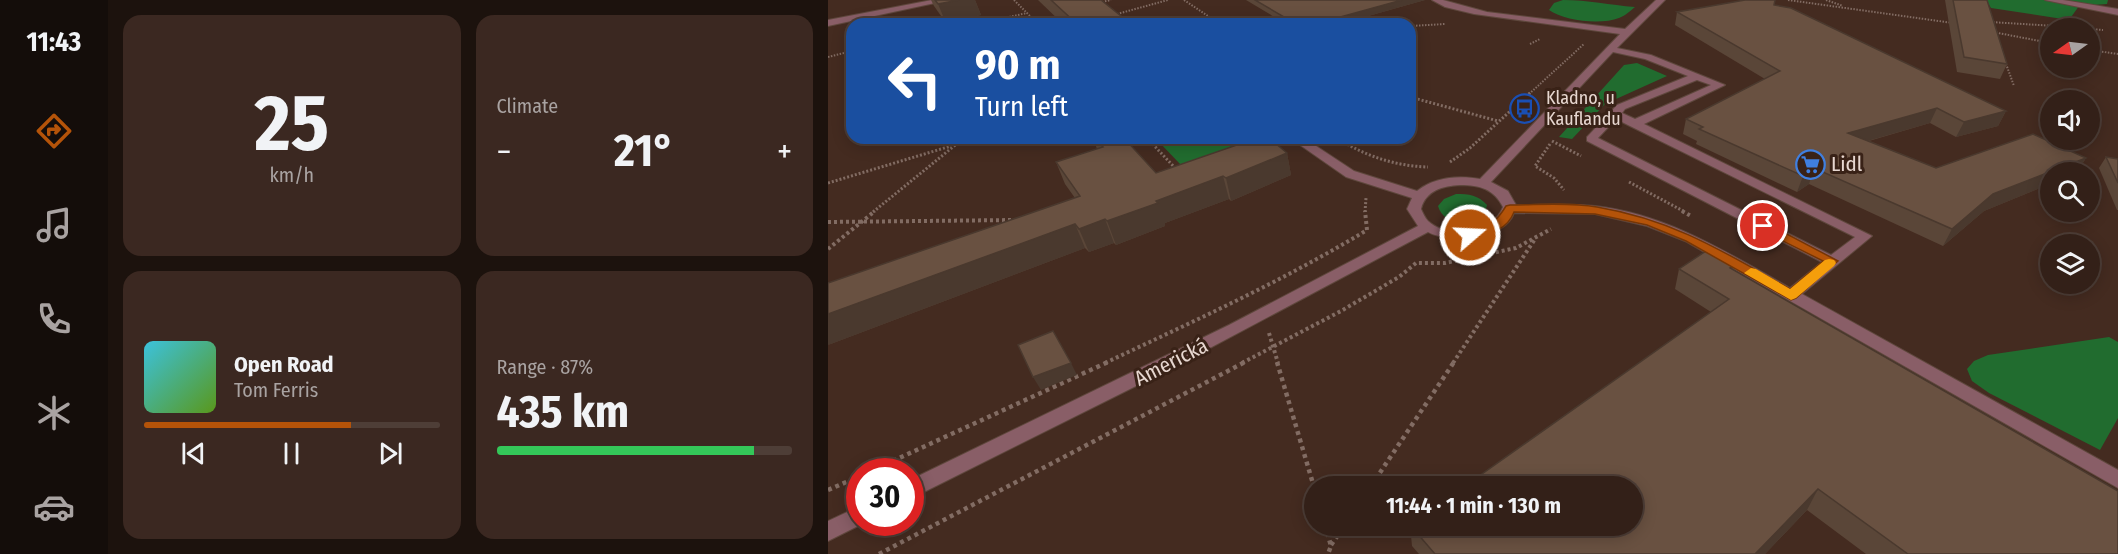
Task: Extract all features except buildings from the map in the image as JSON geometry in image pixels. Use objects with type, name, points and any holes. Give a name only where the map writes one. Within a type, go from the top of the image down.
[{"type":"street","points":[[853,18],[945,0]]},
{"type":"street","points":[[1436,0],[1453,8],[1474,13],[1627,32]]},
{"type":"street","points":[[1483,183],[1627,32],[1661,0]]},
{"type":"street","points":[[2049,0],[2118,12]]},
{"type":"street","points":[[828,23],[846,19]]},
{"type":"street","points":[[1611,49],[1648,57],[1720,85],[1634,124]]},
{"type":"street","points":[[1696,76],[1621,107],[1591,139],[1832,261]]},
{"type":"street","points":[[1615,114],[1865,236],[1791,295]]},
{"type":"street","points":[[1305,144],[1350,174],[1420,196]]},
{"type":"street","points":[[1468,181],[1483,183],[1503,194],[1509,203],[1510,209],[1501,223],[1479,233],[1451,235],[1427,227],[1415,214],[1415,205],[1420,196],[1430,188],[1444,183],[1468,181]]},
{"type":"street","points":[[1510,209],[1595,210],[1651,223],[1690,238],[2118,480]]},
{"type":"street","name":"Americká","points":[[924,483],[1263,315],[1427,227]]},
{"type":"street","points":[[828,531],[846,522]]},
{"type":"path","points":[[1014,0],[1032,18]]},
{"type":"path","points":[[1102,2],[1111,0]]},
{"type":"path","points":[[1117,14],[1168,0]]},
{"type":"path","points":[[1184,0],[1211,18]]},
{"type":"path","points":[[1788,0],[1916,17],[1962,20]]},
{"type":"path","points":[[1826,0],[1858,10]]},
{"type":"path","points":[[1004,18],[1027,13]]},
{"type":"path","points":[[1930,18],[1963,26]]},
{"type":"path","points":[[1984,21],[2040,25]]},
{"type":"path","points":[[1984,30],[2040,41]]},
{"type":"path","points":[[1995,33],[1999,43]]},
{"type":"path","points":[[1444,164],[1470,148],[1586,42],[1578,38]]},
{"type":"path","points":[[828,57],[846,52]]},
{"type":"path","points":[[2101,52],[2118,54]]},
{"type":"path","points":[[2003,54],[2014,86]]},
{"type":"path","points":[[1416,100],[1498,121]]},
{"type":"path","points":[[1552,141],[1583,157]]},
{"type":"path","points":[[1153,144],[1177,169],[1166,173]]},
{"type":"path","points":[[1345,144],[1355,151],[1386,161],[1416,166],[1435,166]]},
{"type":"path","points":[[828,183],[955,145]]},
{"type":"path","points":[[828,249],[955,145]]},
{"type":"path","points":[[1624,180],[1695,218]]},
{"type":"path","points":[[900,458],[1104,365],[1232,303],[1343,245],[1367,230],[1364,206],[1366,198]]},
{"type":"path","points":[[828,222],[1024,220]]},
{"type":"path","points":[[879,554],[1273,348],[1399,277],[1416,263],[1445,262],[1516,248],[1555,227]]},
{"type":"path","points":[[1378,476],[1536,237]]},
{"type":"path","points":[[1263,315],[1311,476]]},
{"type":"path","points":[[828,490],[846,482]]},
{"type":"path","points":[[1328,536],[1331,546]]},
{"type":"path","points":[[1328,554],[1338,536]]},
{"type":"green space","points":[[1563,0],[1635,7],[1619,18],[1583,21],[1564,17],[1549,10],[1554,3]]},
{"type":"green space","points":[[1986,0],[2108,0],[2107,4],[2079,6],[2070,18],[2056,18],[1991,8]]},
{"type":"green space","points":[[1637,63],[1667,76],[1605,104],[1572,139],[1559,137],[1624,65]]},
{"type":"green space","points":[[1161,144],[1240,144],[1181,165]]},
{"type":"green space","points":[[1456,194],[1477,197],[1487,205],[1485,213],[1466,221],[1446,217],[1438,206],[1444,199]]},
{"type":"green space","points":[[2109,337],[2118,342],[2118,418],[2100,450],[1989,393],[1972,381],[1967,369],[1974,361],[1988,355]]},
{"type":"slow traffic","points":[[1751,273],[1791,295],[1829,263]]},
{"type":"place","name":"Kladno, u Kauflandu","points":[[1525,108]]},
{"type":"place","name":"Lidl","points":[[1810,164]]},
{"type":"route","points":[[1470,235],[1495,227],[1506,219],[1510,209],[1595,210],[1651,223],[1690,238],[1791,295],[1832,261],[1763,226]]}]
